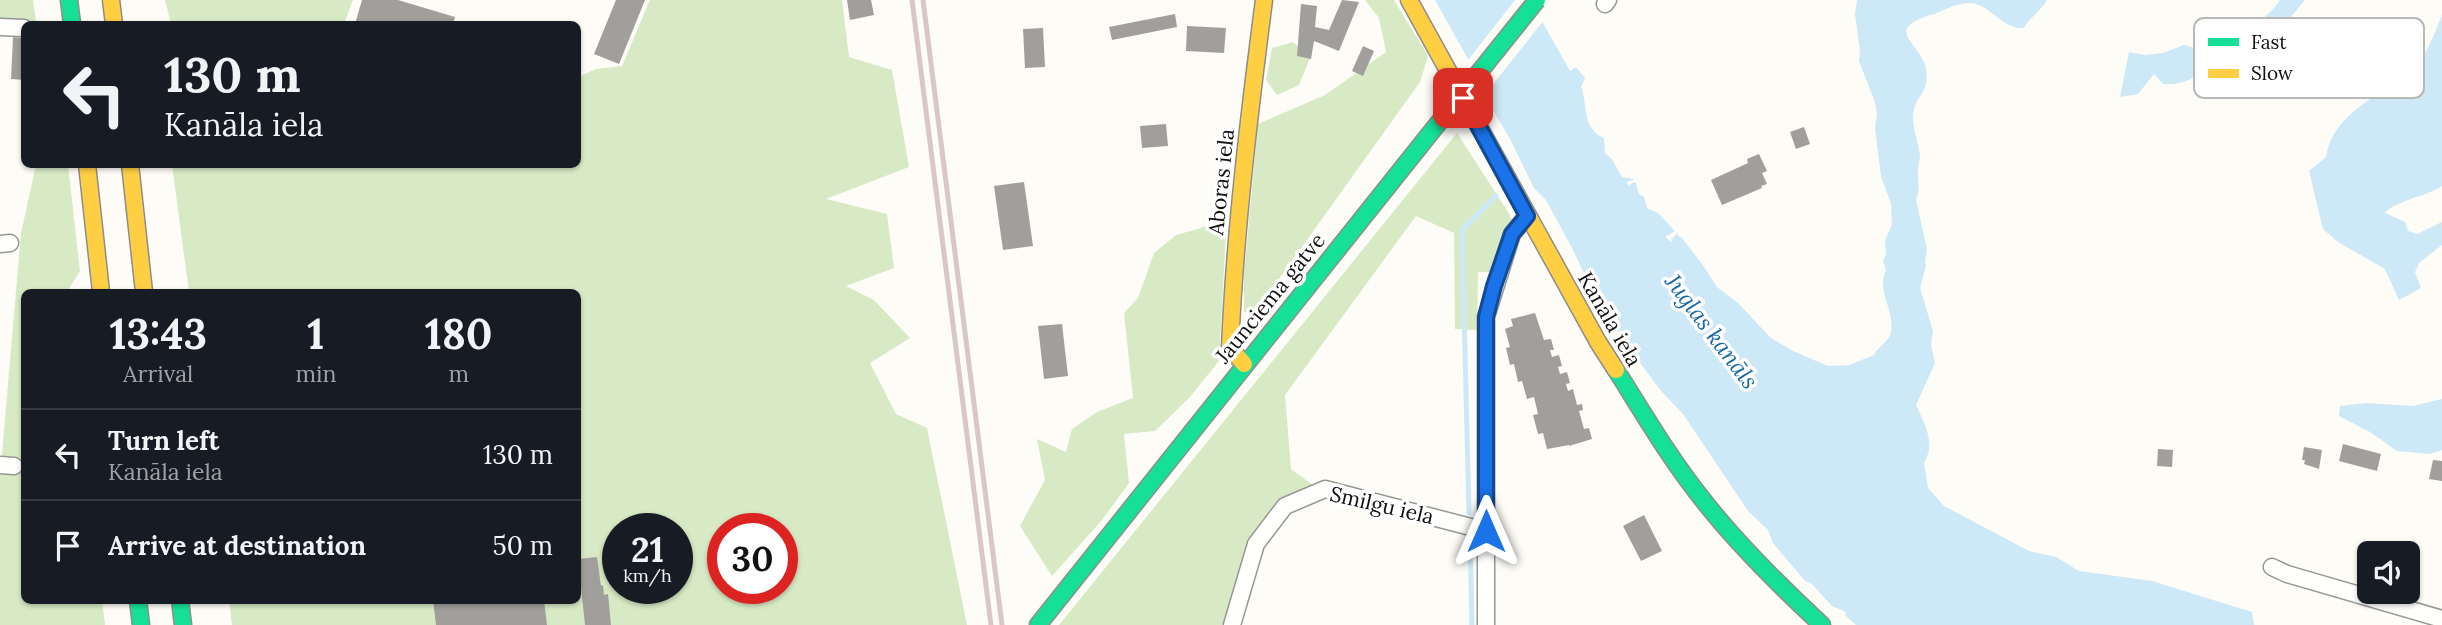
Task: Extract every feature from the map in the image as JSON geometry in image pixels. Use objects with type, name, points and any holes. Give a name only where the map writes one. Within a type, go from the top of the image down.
[{"type":"main road","points":[[69,0],[72,21]]},
{"type":"main road","points":[[111,0],[114,21]]},
{"type":"main road","name":"Aboras iela","points":[[1244,364],[1230,348],[1231,315],[1241,180],[1264,0]]},
{"type":"main road","name":"Kanāla iela","points":[[1409,0],[1598,342],[1673,460],[1704,502],[1777,584],[1822,625]]},
{"type":"main road","name":"Jaunciema gatve","points":[[1043,620],[1244,364],[1537,0]]},
{"type":"main road","points":[[87,168],[102,289]]},
{"type":"main road","points":[[130,168],[144,289]]},
{"type":"main road","points":[[138,604],[141,625]]},
{"type":"main road","points":[[180,604],[183,625]]},
{"type":"street","points":[[0,27],[21,28]]},
{"type":"street","points":[[1486,625],[1486,317],[1512,234],[1527,216]]},
{"type":"street","name":"Smilgu iela","points":[[1232,625],[1256,544],[1285,506],[1325,489],[1486,531]]},
{"type":"street","points":[[2272,566],[2287,574],[2442,619]]},
{"type":"green space","points":[[0,0],[33,0],[36,21],[0,21]]},
{"type":"green space","points":[[165,0],[353,0],[345,21],[170,21]]},
{"type":"green space","points":[[650,0],[842,0],[849,57],[892,70],[909,167],[826,199],[887,214],[894,268],[846,286],[874,300],[910,338],[870,363],[896,414],[927,428],[967,625],[232,625],[229,604],[581,604],[581,289],[189,289],[172,168],[581,168],[581,76],[596,69],[622,66]]},
{"type":"green space","points":[[1365,0],[1394,0],[1428,56],[1420,82],[1254,314],[1244,312],[1244,275],[1258,124],[1325,95],[1386,52],[1379,18]]},
{"type":"green space","points":[[1293,42],[1310,58],[1299,85],[1277,95],[1266,80],[1272,48]]},
{"type":"green space","points":[[1457,133],[1521,237],[1502,272],[1478,272],[1477,330],[1455,329],[1454,233],[1416,216],[1285,395],[1291,469],[1321,491],[1313,490],[1249,546],[1222,625],[1059,625]]},
{"type":"green space","points":[[35,168],[68,168],[80,271],[69,289],[21,289],[21,604],[102,604],[105,625],[0,625],[0,477],[21,233]]},
{"type":"green space","points":[[1227,213],[1219,361],[1189,398],[1155,431],[1124,434],[1129,483],[1102,520],[1052,576],[1020,526],[1045,480],[1037,439],[1066,452],[1072,429],[1097,412],[1133,398],[1124,313],[1138,298],[1154,253],[1176,235],[1201,228]]},
{"type":"water","name":"Juglas kanāls","points":[[1435,0],[1530,0],[1570,71],[1576,67],[1585,78],[1581,87],[1586,115],[1592,128],[1604,138],[1605,153],[1612,159],[1622,177],[1635,179],[1627,182],[1628,186],[1636,183],[1647,208],[1658,213],[1675,231],[1666,237],[1670,242],[1678,232],[1677,235],[1702,264],[1717,287],[1738,303],[1771,338],[1828,366],[1849,365],[1874,355],[1888,339],[1892,323],[1883,286],[1886,270],[1883,261],[1886,255],[1885,241],[1892,224],[1891,203],[1881,177],[1875,102],[1859,61],[1855,14],[1857,0],[2047,0],[2024,28],[2009,25],[1983,7],[1967,3],[1916,21],[1906,32],[1923,60],[1927,77],[1913,115],[1920,157],[1916,200],[1927,249],[1920,288],[1933,331],[1931,344],[1935,363],[1916,405],[1929,441],[1924,463],[1928,488],[1944,506],[2029,551],[2056,557],[2079,571],[2152,581],[2252,612],[2254,625],[1856,625],[1845,615],[1846,612],[1832,606],[1811,583],[1805,581],[1773,543],[1768,530],[1748,511],[1683,414],[1661,391],[1624,341],[1593,293],[1546,200],[1534,188],[1488,102],[1486,91]]},
{"type":"water","points":[[2280,0],[2305,0],[2290,18],[2264,18]]},
{"type":"water","points":[[2442,15],[2442,186],[2396,205],[2385,213],[2405,222],[2408,231],[2417,234],[2442,222],[2442,245],[2419,263],[2415,272],[2421,288],[2399,300],[2385,269],[2338,242],[2323,229],[2309,171],[2326,157],[2334,134],[2341,125],[2372,98],[2424,98],[2424,54]]},
{"type":"water","points":[[2184,45],[2194,48],[2194,77],[2175,84],[2163,84],[2154,74],[2138,94],[2120,97],[2129,52],[2145,55],[2163,53]]},
{"type":"water","points":[[2442,399],[2442,450],[2430,454],[2397,451],[2370,432],[2339,416],[2340,406],[2366,403],[2413,406]]},
{"type":"pier","points":[[1515,0],[1534,0],[1544,20],[1483,97],[1465,64]]},
{"type":"building","points":[[362,0],[398,0],[455,17],[454,21],[356,21]]},
{"type":"building","points":[[616,0],[645,0],[619,64],[594,54]]},
{"type":"building","points":[[847,0],[871,0],[874,15],[850,20]]},
{"type":"building","points":[[1342,0],[1359,2],[1339,51],[1314,41],[1311,59],[1297,56],[1301,4],[1317,6],[1315,27],[1329,30]]},
{"type":"building","points":[[1175,14],[1177,27],[1112,40],[1109,27]]},
{"type":"building","points":[[1187,26],[1226,28],[1224,53],[1186,51]]},
{"type":"building","points":[[1043,28],[1045,67],[1025,68],[1023,29]]},
{"type":"building","points":[[13,37],[21,38],[21,80],[11,79]]},
{"type":"building","points":[[1363,46],[1374,51],[1363,76],[1352,71]]},
{"type":"building","points":[[1166,124],[1168,146],[1142,148],[1140,126]]},
{"type":"building","points":[[1804,127],[1810,144],[1796,149],[1790,132]]},
{"type":"building","points":[[1759,154],[1767,171],[1762,173],[1767,184],[1722,205],[1711,180],[1748,163],[1747,159]]},
{"type":"building","points":[[1024,182],[1033,246],[1003,250],[994,186]]},
{"type":"building","points":[[1535,313],[1544,340],[1551,339],[1554,350],[1550,350],[1552,357],[1559,355],[1562,366],[1558,367],[1560,374],[1567,372],[1570,383],[1566,384],[1568,391],[1573,389],[1577,405],[1582,404],[1583,410],[1579,411],[1584,429],[1589,428],[1592,439],[1547,449],[1543,433],[1538,434],[1533,415],[1538,414],[1534,397],[1527,399],[1522,381],[1518,382],[1514,364],[1510,365],[1506,348],[1510,347],[1505,329],[1513,326],[1511,319]]},
{"type":"building","points":[[1062,324],[1068,376],[1044,379],[1038,326]]},
{"type":"building","points":[[2343,444],[2381,454],[2377,471],[2339,461]]},
{"type":"building","points":[[2304,447],[2322,450],[2319,469],[2304,464]]},
{"type":"building","points":[[2158,449],[2173,450],[2172,467],[2157,466]]},
{"type":"building","points":[[2433,460],[2442,461],[2442,481],[2429,479]]},
{"type":"building","points":[[1644,515],[1662,551],[1641,561],[1623,526]]},
{"type":"building","points":[[597,557],[602,604],[609,604],[611,625],[585,625],[581,559]]},
{"type":"building","points":[[433,604],[544,604],[547,625],[436,625]]},
{"type":"waterway","points":[[1469,513],[1462,230],[1496,196]]},
{"type":"waterway","points":[[1470,536],[1472,625]]},
{"type":"railway","points":[[912,0],[991,625]]},
{"type":"railway","points":[[923,0],[1002,625]]},
{"type":"traffic: fast","points":[[69,0],[72,21]]},
{"type":"traffic: fast","points":[[1428,136],[1537,0]]},
{"type":"traffic: fast","points":[[1038,625],[1428,136]]},
{"type":"traffic: fast","points":[[1616,370],[1668,452],[1716,517],[1760,565],[1822,625]]},
{"type":"traffic: fast","points":[[138,604],[141,625]]},
{"type":"traffic: fast","points":[[180,604],[183,625]]},
{"type":"traffic: slow","points":[[111,0],[114,21]]},
{"type":"traffic: slow","points":[[1244,364],[1230,348],[1232,304],[1243,174],[1264,0]]},
{"type":"traffic: slow","points":[[1409,0],[1616,370]]},
{"type":"traffic: slow","points":[[87,168],[101,289]]},
{"type":"traffic: slow","points":[[130,168],[144,289]]},
{"type":"route","points":[[1463,98],[1527,216],[1512,234],[1486,317],[1486,531]]}]
